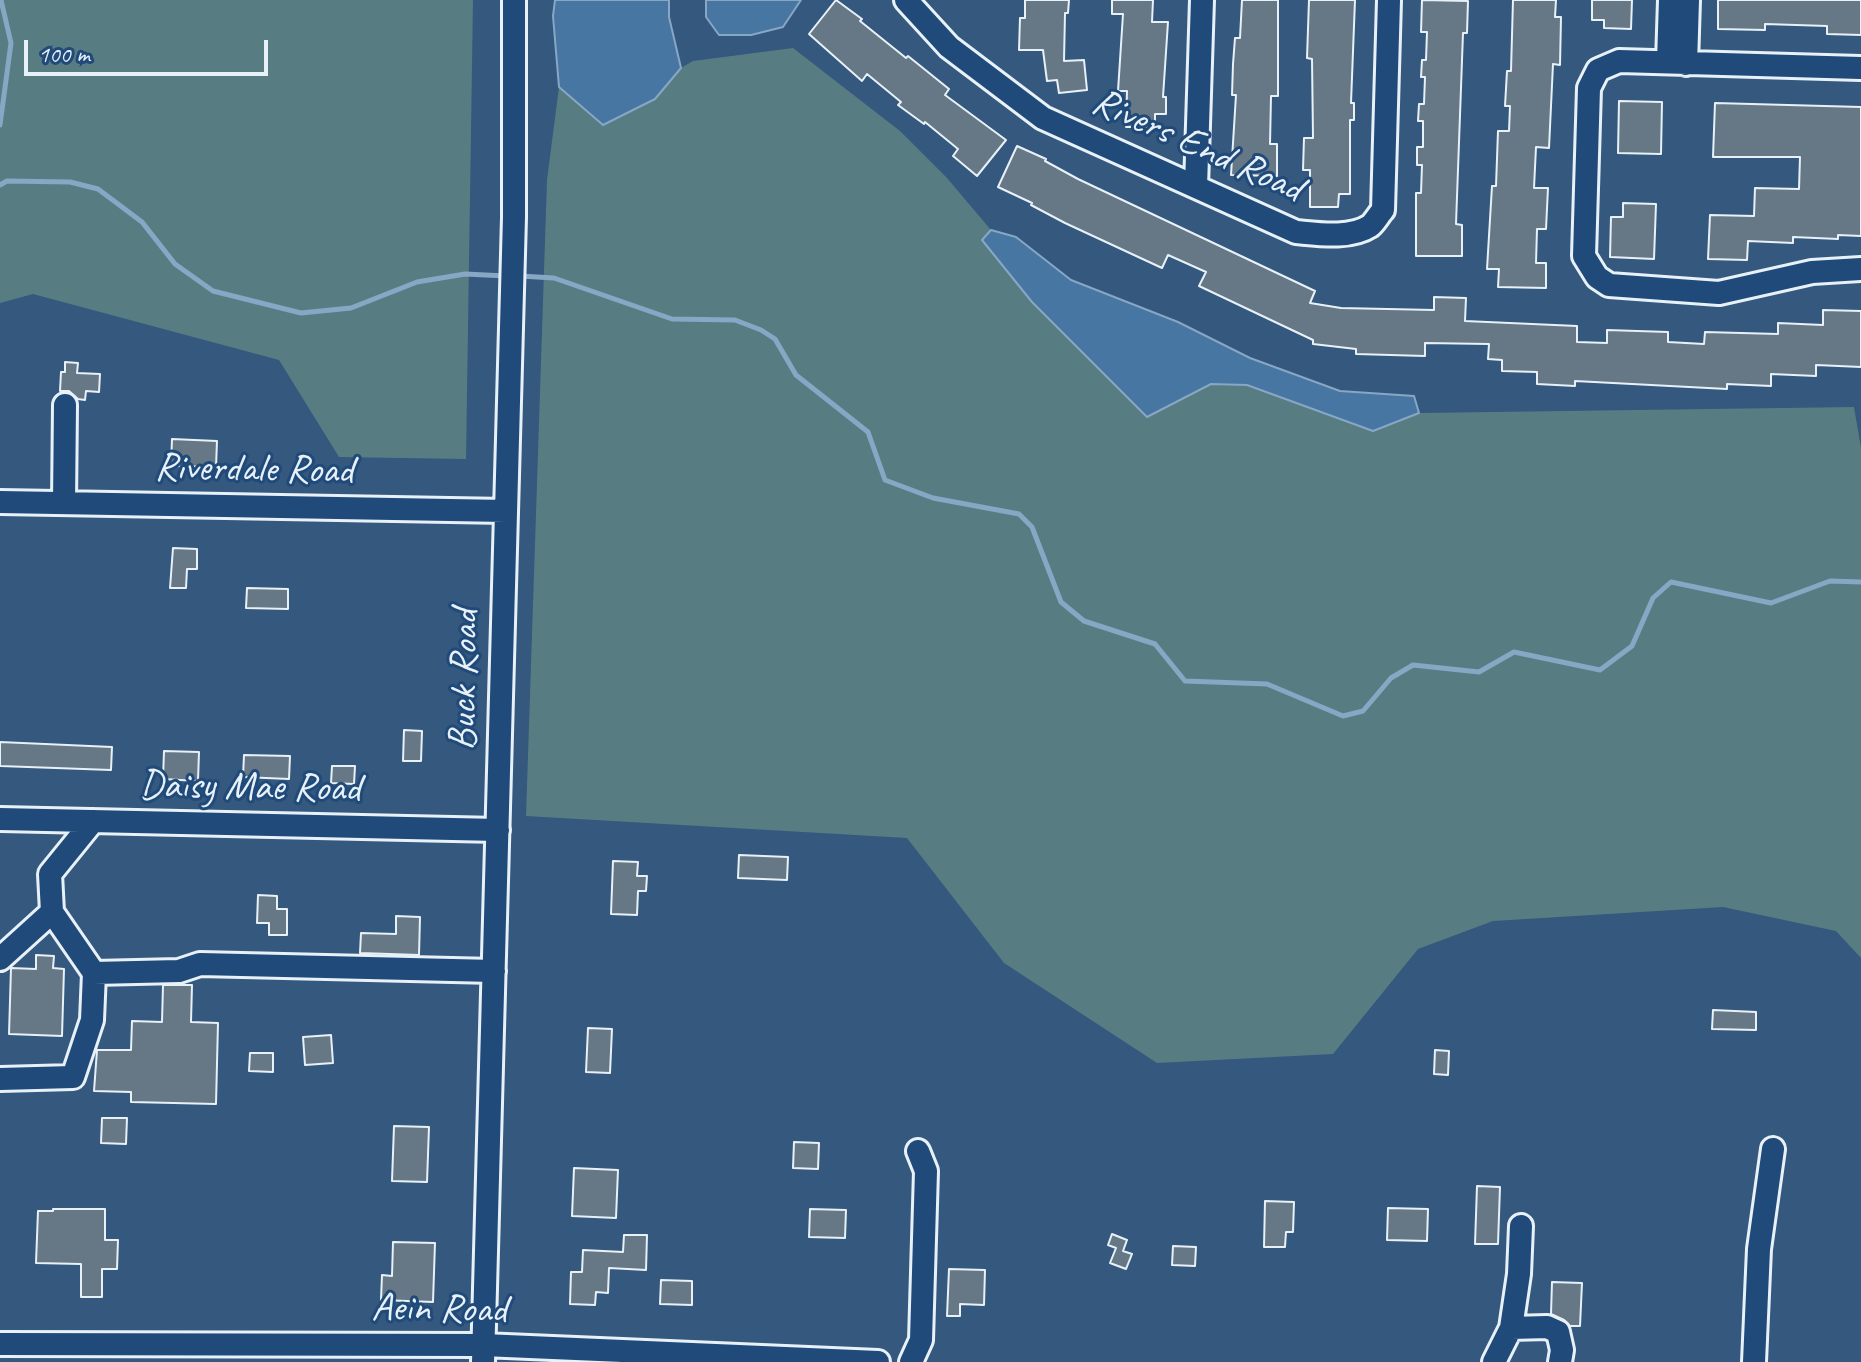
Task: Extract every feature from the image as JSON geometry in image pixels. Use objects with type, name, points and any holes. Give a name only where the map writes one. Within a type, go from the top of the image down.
[{"type":"street","name":"Buck Road","points":[[483,1354],[514,217],[514,0]]},
{"type":"street","name":"Rivers End Road","points":[[906,0],[949,47],[1043,118],[1296,232],[1347,233],[1370,226],[1383,210],[1389,0]]},
{"type":"street","points":[[1196,187],[1202,0]]},
{"type":"street","points":[[1677,63],[1679,3]]},
{"type":"street","points":[[1861,68],[1619,61],[1598,70],[1589,88],[1584,256],[1597,277],[1609,285],[1719,293],[1812,272],[1861,269]]},
{"type":"street","points":[[64,503],[65,405]]},
{"type":"street","name":"Riverdale Road","points":[[0,502],[506,511]]},
{"type":"street","name":"Daisy Mae Road","points":[[0,819],[498,830]]},
{"type":"street","points":[[0,1079],[73,1077],[92,1020],[94,973],[52,912],[50,874],[93,821]]},
{"type":"street","points":[[0,959],[52,912]]},
{"type":"street","points":[[94,973],[179,971],[200,964],[494,971]]},
{"type":"street","points":[[1754,1362],[1759,1249],[1773,1149]]},
{"type":"street","points":[[911,1362],[921,1340],[926,1171],[918,1151]]},
{"type":"street","points":[[1494,1362],[1511,1328],[1519,1274],[1521,1226]]},
{"type":"street","points":[[1511,1328],[1547,1327],[1558,1332],[1562,1350],[1560,1362]]},
{"type":"street","name":"Aein Road","points":[[0,1344],[878,1362]]},
{"type":"green space","points":[[0,0],[473,0],[466,459],[339,457],[279,360],[33,294],[0,303]]},
{"type":"green space","points":[[793,48],[900,131],[947,178],[991,230],[982,241],[1032,302],[1147,417],[1211,384],[1247,385],[1373,431],[1420,413],[1854,407],[1861,448],[1861,958],[1836,931],[1723,907],[1493,921],[1418,949],[1333,1054],[1157,1063],[1004,963],[907,838],[526,816],[547,180],[559,87],[603,125],[655,99],[681,68],[693,61]]},
{"type":"water","points":[[555,0],[669,0],[669,17],[681,68],[655,99],[603,125],[559,87],[553,16]]},
{"type":"water","points":[[706,0],[801,0],[783,27],[751,35],[719,35],[706,17]]},
{"type":"water","points":[[991,230],[1016,237],[1071,280],[1178,322],[1250,358],[1340,391],[1414,396],[1419,413],[1373,431],[1247,385],[1211,384],[1147,417],[1032,302],[982,240]]},
{"type":"building","points":[[836,0],[949,89],[945,95],[1006,140],[977,176],[953,156],[958,149],[898,105],[901,102],[867,74],[862,81],[809,34]]},
{"type":"building","points":[[1025,0],[1069,0],[1068,13],[1065,13],[1064,61],[1084,60],[1087,90],[1059,93],[1057,80],[1047,81],[1043,50],[1019,50],[1020,18],[1025,18]]},
{"type":"building","points":[[1112,0],[1153,0],[1152,22],[1168,22],[1163,97],[1166,97],[1166,114],[1155,114],[1155,127],[1126,127],[1127,91],[1118,91],[1123,14],[1112,14]]},
{"type":"building","points":[[1242,0],[1278,0],[1278,96],[1271,96],[1270,144],[1277,144],[1277,176],[1231,175],[1236,95],[1232,95],[1233,64],[1235,38],[1240,38]]},
{"type":"building","points":[[1309,0],[1355,0],[1350,194],[1339,194],[1338,207],[1310,207],[1310,170],[1303,170],[1304,138],[1313,138],[1312,59],[1307,58]]},
{"type":"building","points":[[1422,0],[1468,1],[1467,33],[1463,33],[1456,224],[1462,225],[1462,256],[1416,256],[1416,193],[1421,193],[1422,165],[1417,165],[1417,147],[1423,147],[1423,121],[1418,121],[1419,104],[1424,104],[1425,77],[1421,77],[1422,60],[1426,60],[1427,32],[1421,32]]},
{"type":"building","points":[[1513,0],[1556,0],[1555,17],[1561,17],[1560,65],[1553,64],[1549,148],[1536,147],[1534,188],[1548,188],[1546,229],[1537,229],[1536,263],[1546,263],[1546,288],[1498,287],[1499,269],[1487,269],[1498,131],[1509,131],[1510,106],[1505,106],[1507,71],[1511,71]]},
{"type":"building","points":[[1592,0],[1632,0],[1631,29],[1604,28],[1604,20],[1592,20]]},
{"type":"building","points":[[1718,0],[1861,0],[1861,35],[1827,34],[1827,26],[1765,24],[1765,30],[1718,29]]},
{"type":"building","points":[[1619,101],[1662,102],[1661,154],[1618,153]]},
{"type":"building","points":[[1715,103],[1861,107],[1861,236],[1838,235],[1838,239],[1793,237],[1793,243],[1748,241],[1747,260],[1708,259],[1710,215],[1754,216],[1755,188],[1799,189],[1800,157],[1713,157]]},
{"type":"building","points":[[1017,146],[1078,179],[1315,291],[1310,303],[1341,308],[1434,310],[1434,297],[1466,298],[1465,321],[1577,326],[1577,342],[1607,343],[1607,330],[1668,332],[1668,342],[1704,344],[1705,332],[1778,334],[1778,323],[1823,325],[1823,310],[1861,311],[1861,367],[1816,365],[1816,376],[1771,374],[1771,386],[1727,384],[1727,389],[1575,381],[1575,386],[1537,384],[1537,372],[1502,371],[1502,360],[1488,359],[1489,344],[1425,343],[1425,356],[1356,354],[1356,349],[1313,344],[1313,340],[1199,286],[1206,272],[1168,255],[1162,268],[1065,223],[998,187]]},
{"type":"building","points":[[1623,203],[1656,204],[1654,259],[1610,257],[1611,217],[1623,217]]},
{"type":"building","points":[[65,362],[78,363],[77,373],[100,374],[99,392],[86,391],[85,400],[78,399],[69,391],[60,391]]},
{"type":"building","points":[[172,439],[217,441],[216,467],[171,466]]},
{"type":"building","points":[[173,548],[197,549],[197,569],[187,569],[186,588],[170,588]]},
{"type":"building","points":[[247,588],[288,589],[288,609],[246,608]]},
{"type":"building","points":[[404,730],[422,731],[421,761],[403,761]]},
{"type":"building","points":[[0,742],[112,747],[111,770],[0,766]]},
{"type":"building","points":[[164,751],[199,752],[198,781],[163,779]]},
{"type":"building","points":[[244,755],[290,756],[289,779],[243,777]]},
{"type":"building","points":[[332,766],[355,766],[354,784],[331,783]]},
{"type":"building","points":[[739,855],[788,857],[787,880],[738,878]]},
{"type":"building","points":[[613,861],[638,862],[637,876],[647,876],[646,891],[638,891],[637,915],[611,914]]},
{"type":"building","points":[[258,895],[277,896],[277,909],[287,909],[287,935],[269,935],[269,923],[257,923]]},
{"type":"building","points":[[396,916],[420,917],[419,955],[360,953],[361,933],[396,934]]},
{"type":"building","points":[[36,955],[54,956],[53,968],[64,969],[62,1036],[9,1034],[11,968],[36,969]]},
{"type":"building","points":[[163,985],[192,985],[191,1022],[218,1023],[216,1104],[131,1102],[131,1092],[94,1091],[97,1050],[131,1050],[132,1021],[162,1022]]},
{"type":"building","points":[[1713,1010],[1756,1012],[1756,1030],[1712,1029]]},
{"type":"building","points":[[588,1028],[612,1029],[610,1073],[586,1072]]},
{"type":"building","points":[[331,1035],[333,1063],[305,1065],[303,1037]]},
{"type":"building","points":[[1435,1050],[1449,1051],[1448,1075],[1434,1074]]},
{"type":"building","points":[[250,1053],[273,1053],[273,1072],[249,1071]]},
{"type":"building","points":[[102,1118],[127,1118],[126,1144],[101,1143]]},
{"type":"building","points":[[394,1126],[429,1127],[427,1182],[392,1181]]},
{"type":"building","points":[[794,1142],[819,1143],[818,1169],[793,1168]]},
{"type":"building","points":[[574,1168],[618,1170],[616,1218],[572,1216]]},
{"type":"building","points":[[1477,1186],[1500,1187],[1498,1244],[1475,1244]]},
{"type":"building","points":[[1265,1201],[1294,1202],[1293,1232],[1286,1232],[1285,1247],[1264,1247]]},
{"type":"building","points":[[1388,1208],[1428,1209],[1427,1241],[1387,1240]]},
{"type":"building","points":[[105,1209],[105,1240],[118,1240],[117,1269],[102,1269],[102,1297],[81,1297],[81,1264],[36,1263],[38,1211]]},
{"type":"building","points":[[810,1209],[846,1210],[845,1238],[809,1237]]},
{"type":"building","points":[[1112,1234],[1127,1240],[1123,1251],[1132,1254],[1126,1269],[1110,1263],[1116,1248],[1108,1245]]},
{"type":"building","points":[[624,1235],[647,1235],[646,1270],[609,1268],[608,1293],[596,1292],[595,1305],[570,1304],[571,1272],[582,1272],[583,1250],[623,1252]]},
{"type":"building","points":[[393,1242],[435,1243],[433,1302],[381,1300],[382,1275],[392,1276]]},
{"type":"building","points":[[1173,1246],[1196,1247],[1195,1266],[1172,1265]]},
{"type":"building","points":[[949,1269],[985,1270],[984,1305],[960,1304],[960,1316],[947,1316]]},
{"type":"building","points":[[661,1280],[692,1281],[692,1305],[660,1304]]},
{"type":"building","points":[[1552,1282],[1582,1283],[1580,1326],[1570,1326],[1551,1314]]},
{"type":"waterway","points":[[0,125],[11,43],[1,0]]},
{"type":"waterway","points":[[0,185],[7,181],[70,182],[98,189],[142,222],[175,264],[213,291],[301,313],[351,308],[417,282],[465,274],[506,276]]},
{"type":"waterway","points":[[520,276],[554,278],[672,319],[735,320],[761,330],[775,339],[796,375],[868,432],[885,480],[933,498],[1019,514],[1032,527],[1061,602],[1084,621],[1155,644],[1185,681],[1267,684],[1343,716],[1363,711],[1391,678],[1413,665],[1479,672],[1514,652],[1600,670],[1632,646],[1653,598],[1671,582],[1771,603],[1830,581],[1861,582]]}]
